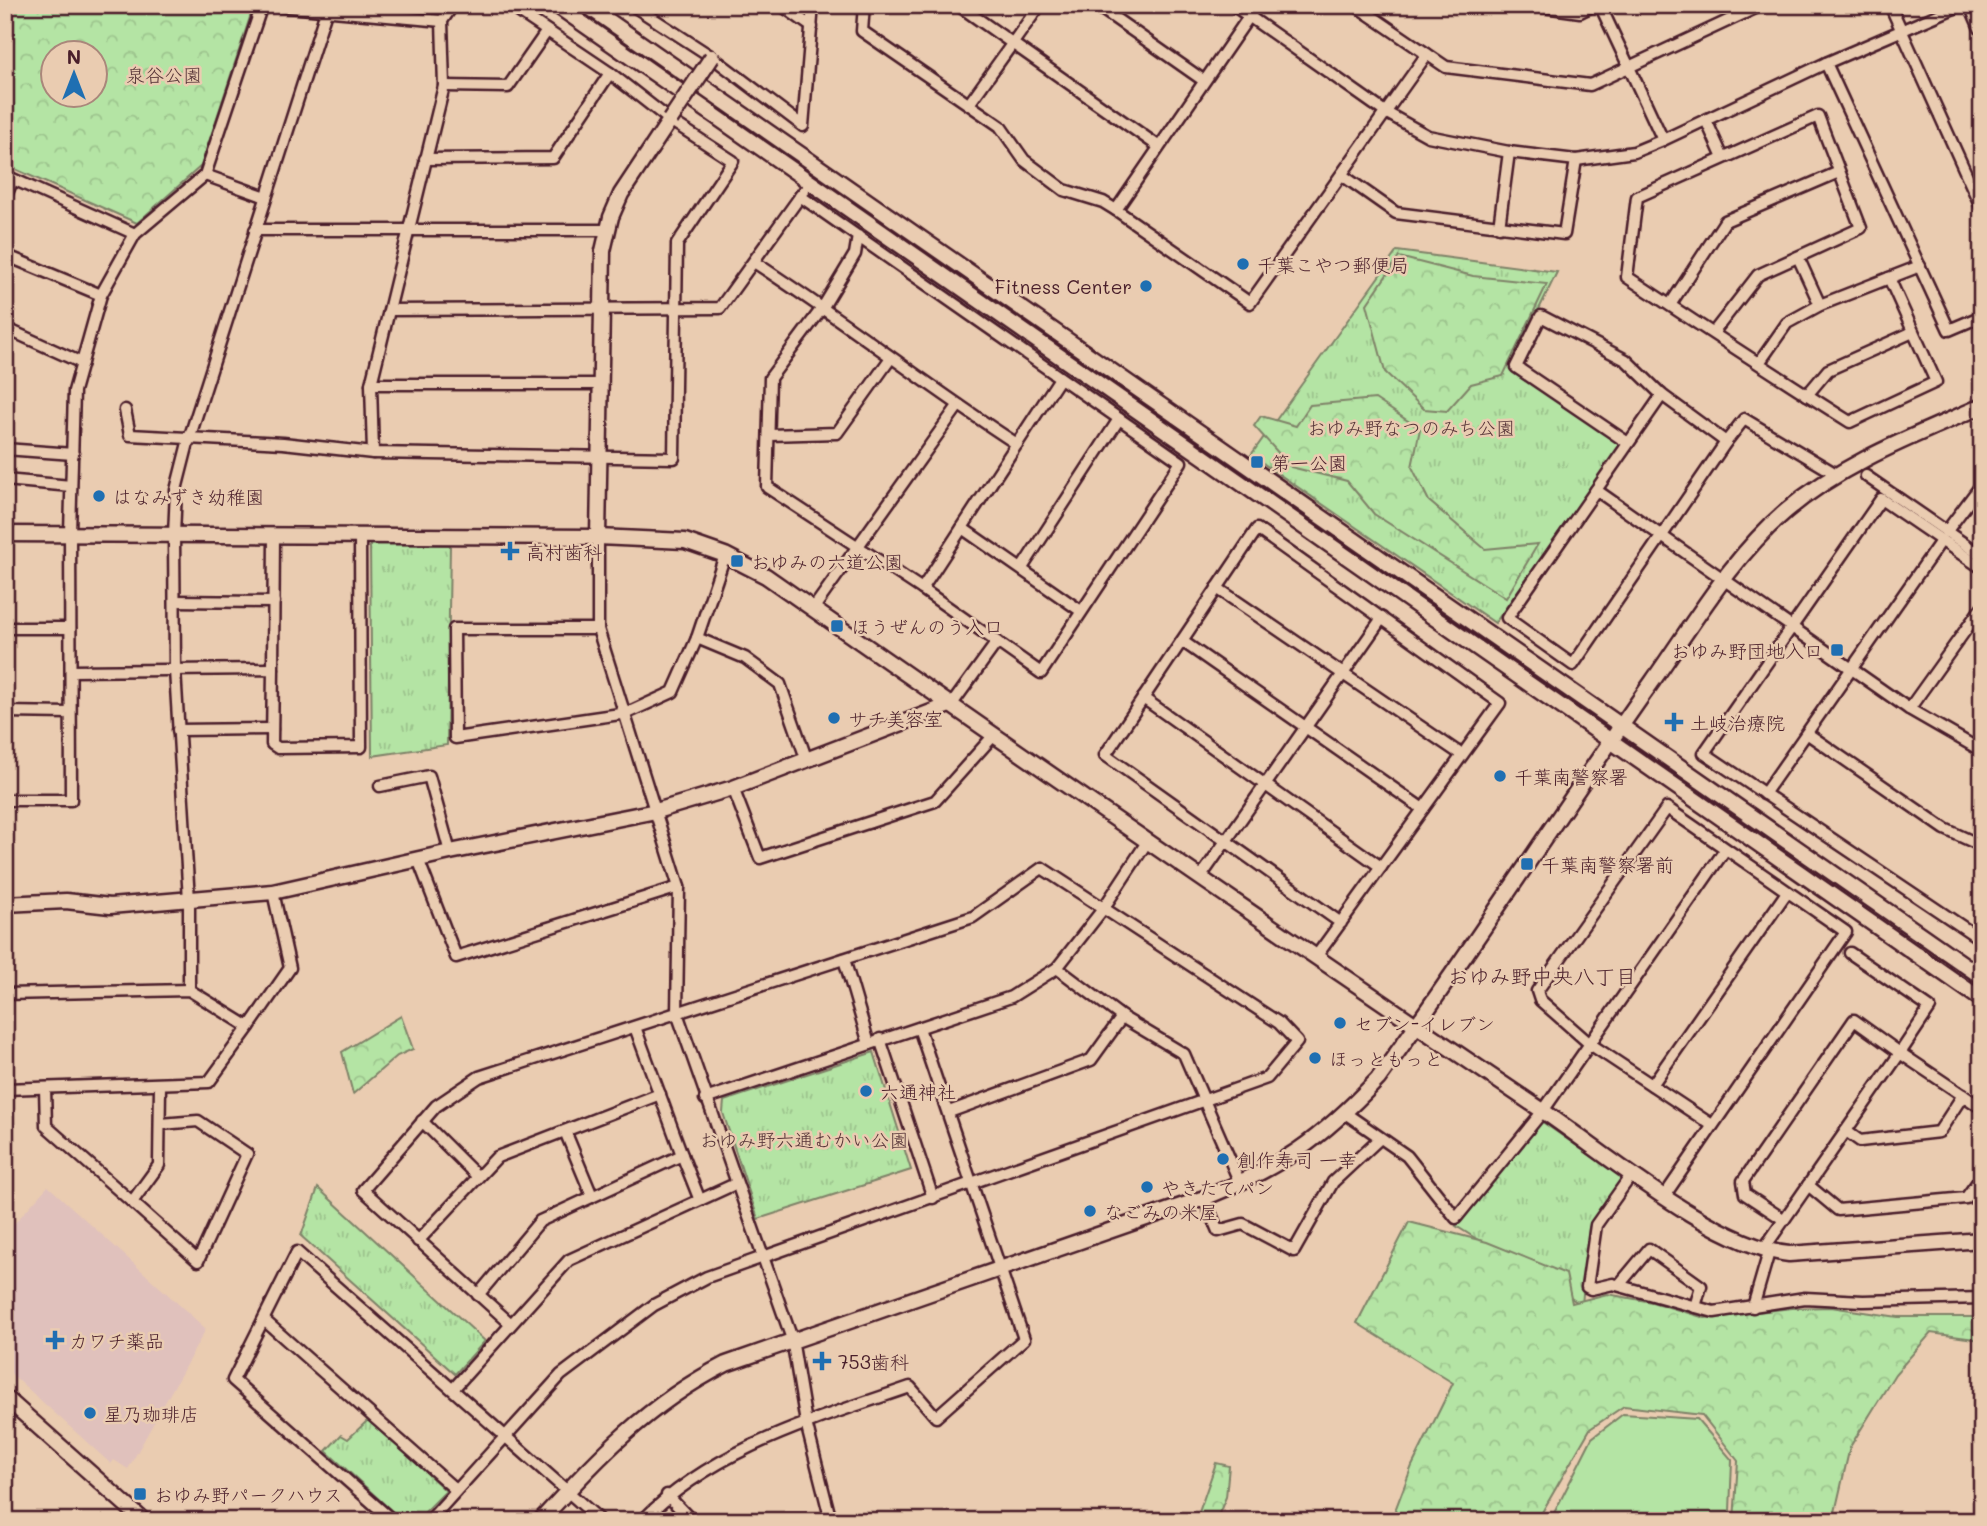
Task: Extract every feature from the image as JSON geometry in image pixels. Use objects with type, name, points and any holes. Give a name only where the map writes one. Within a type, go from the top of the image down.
[{"type":"street","points":[[5,800],[71,800],[70,533],[74,391],[101,295],[135,234],[205,175],[262,5]]},
{"type":"street","points":[[267,5],[327,8],[442,21]]},
{"type":"street","points":[[373,453],[371,384],[444,86],[442,21],[453,5]]},
{"type":"street","points":[[125,410],[130,435],[283,443],[373,453],[674,458],[677,244],[733,162],[670,120],[610,72],[509,5]]},
{"type":"street","points":[[556,5],[1982,1000]]},
{"type":"street","points":[[586,5],[1982,977]]},
{"type":"street","points":[[632,5],[712,57],[803,126],[813,5]]},
{"type":"street","points":[[781,5],[812,27]]},
{"type":"street","points":[[864,5],[862,30],[1000,126],[1024,160],[1064,190],[1103,202],[1116,210],[1250,303],[1427,54]]},
{"type":"street","points":[[958,5],[1158,146]]},
{"type":"street","points":[[969,104],[1040,5]]},
{"type":"street","points":[[1096,5],[1203,80]]},
{"type":"street","points":[[1233,5],[1385,112],[1428,136],[1509,152],[1577,160],[1634,152],[1826,63],[1961,5]]},
{"type":"street","points":[[1116,210],[1257,5]]},
{"type":"street","points":[[1354,5],[1446,67],[1590,85],[1762,5]]},
{"type":"street","points":[[1530,5],[1580,12],[1594,5]]},
{"type":"street","points":[[1600,5],[1627,68],[1663,140]]},
{"type":"street","points":[[1890,5],[1982,209]]},
{"type":"street","points":[[1972,5],[1982,27]]},
{"type":"street","points":[[190,990],[189,900],[175,670],[176,490],[189,439],[327,8]]},
{"type":"street","points":[[444,86],[508,87],[547,30]]},
{"type":"street","points":[[712,57],[621,194],[603,251],[599,384],[601,458],[598,629],[627,713],[679,887],[677,1013],[705,1099],[792,1339],[806,1423],[828,1520]]},
{"type":"street","points":[[1826,63],[1949,330],[1982,316]]},
{"type":"street","points":[[425,159],[553,158],[610,72]]},
{"type":"street","points":[[1713,334],[1758,275],[1861,228],[1818,116],[1637,197],[1628,277],[1713,334],[1850,422],[1936,382],[1889,278]]},
{"type":"street","points":[[1706,120],[1723,158]]},
{"type":"street","points":[[1499,227],[1509,152]]},
{"type":"street","points":[[1342,175],[1396,213],[1564,234],[1577,160]]},
{"type":"street","points":[[1670,305],[1725,221],[1839,172]]},
{"type":"street","points":[[205,175],[266,197]]},
{"type":"street","points":[[5,198],[13,179],[135,234]]},
{"type":"street","points":[[390,310],[674,311],[720,308],[810,182]]},
{"type":"street","points":[[800,196],[858,236],[1181,462],[1041,673],[922,589],[767,487],[771,378],[823,307],[855,254],[858,236]]},
{"type":"street","points":[[255,230],[609,230]]},
{"type":"street","points":[[5,254],[101,295]]},
{"type":"street","points":[[1798,257],[1820,305]]},
{"type":"street","points":[[754,262],[823,307],[890,359],[1017,444]]},
{"type":"street","points":[[1759,363],[1787,323],[1820,305],[1920,266]]},
{"type":"street","points":[[1628,443],[1516,367],[1541,316],[1626,360],[1662,395],[1726,442]]},
{"type":"street","points":[[5,328],[82,363]]},
{"type":"street","points":[[1807,395],[1828,370],[1913,332]]},
{"type":"street","points":[[769,435],[837,433],[890,359]]},
{"type":"street","points":[[922,589],[1060,378]]},
{"type":"street","points":[[371,384],[599,384]]},
{"type":"street","points":[[1662,395],[1507,618],[1573,665],[1744,419],[1836,474]]},
{"type":"street","points":[[813,609],[958,406]]},
{"type":"street","points":[[540,1521],[605,1450],[667,1398],[726,1364],[1204,1198],[1240,1183],[1303,1149],[1345,1113],[1378,1079],[1610,741],[1726,579],[1762,534],[1785,512],[1836,474],[1868,457],[1982,407]]},
{"type":"street","points":[[1022,568],[1119,419]]},
{"type":"street","points":[[5,449],[74,454]]},
{"type":"street","points":[[1866,476],[1982,568]]},
{"type":"street","points":[[5,480],[71,486]]},
{"type":"street","points":[[1764,794],[1982,484]]},
{"type":"street","points":[[1596,490],[1909,709],[1982,751]]},
{"type":"street","points":[[1972,498],[1982,504]]},
{"type":"street","points":[[1982,556],[1881,499],[1704,753],[1982,940]]},
{"type":"street","points":[[962,528],[1081,611]]},
{"type":"street","points":[[1315,958],[1500,703],[1257,529],[1105,755],[1340,923]]},
{"type":"street","points":[[5,534],[598,537],[685,541],[725,555],[766,576],[1315,958],[1632,1174],[1718,1229],[1766,1251],[1825,1252],[1982,1240]]},
{"type":"street","points":[[274,535],[272,744],[278,748],[360,747],[360,535]]},
{"type":"street","points":[[598,629],[454,629],[455,738],[627,713],[673,692],[697,638],[725,555]]},
{"type":"street","points":[[1217,588],[1462,755]]},
{"type":"street","points":[[175,601],[274,602]]},
{"type":"street","points":[[1909,709],[1982,607]]},
{"type":"street","points":[[1200,878],[1382,618]]},
{"type":"street","points":[[5,628],[71,628]]},
{"type":"street","points":[[697,638],[745,658],[780,684],[806,758]]},
{"type":"street","points":[[1182,640],[1423,809]]},
{"type":"street","points":[[5,904],[66,901],[110,906],[273,892],[450,852],[656,811],[733,788],[952,704],[997,642]]},
{"type":"street","points":[[71,671],[273,669]]},
{"type":"street","points":[[1143,698],[1381,867]]},
{"type":"street","points":[[5,712],[70,713]]},
{"type":"street","points":[[178,730],[272,729]]},
{"type":"street","points":[[733,788],[760,858],[935,801],[995,734]]},
{"type":"street","points":[[1808,734],[1945,829],[1982,846]]},
{"type":"street","points":[[380,786],[429,776],[450,852]]},
{"type":"street","points":[[1665,1195],[1846,932],[1667,808],[1537,991],[1540,1000],[1590,1044],[1712,1125]]},
{"type":"street","points":[[705,1099],[1012,997],[1057,968],[1103,909],[1147,842]]},
{"type":"street","points":[[1345,1113],[1406,1156],[1455,1218],[1543,1111],[1725,850]]},
{"type":"street","points":[[418,859],[456,957],[679,887]]},
{"type":"street","points":[[429,1521],[561,1375],[654,1305],[707,1277],[1267,1078],[1297,1042],[1279,1023],[1042,868],[973,918],[479,1077],[436,1106],[363,1190],[511,1324]]},
{"type":"street","points":[[1652,1085],[1787,891]]},
{"type":"street","points":[[5,1089],[209,1082],[289,968],[273,892]]},
{"type":"street","points":[[1753,1307],[1766,1251],[1783,1219],[1930,1008],[1850,953]]},
{"type":"street","points":[[844,959],[869,1044]]},
{"type":"street","points":[[1057,968],[1122,1017],[1184,1054],[1240,1183]]},
{"type":"street","points":[[5,994],[190,990],[249,1027]]},
{"type":"street","points":[[949,1112],[1091,1060],[1122,1017]]},
{"type":"street","points":[[1783,1219],[1745,1195],[1743,1181],[1854,1020],[1982,1108]]},
{"type":"street","points":[[635,1027],[699,1198]]},
{"type":"street","points":[[642,1521],[667,1495],[761,1438],[910,1387],[936,1417],[1024,1339],[919,1028]]},
{"type":"street","points":[[880,1039],[933,1198]]},
{"type":"street","points":[[132,1202],[159,1165],[160,1085]]},
{"type":"street","points":[[45,1088],[46,1126],[198,1261],[247,1154],[198,1121],[161,1124]]},
{"type":"street","points":[[418,1241],[476,1175],[497,1157],[660,1094]]},
{"type":"street","points":[[1846,1130],[1860,1141],[1939,1132],[1964,1095]]},
{"type":"street","points":[[422,1121],[476,1175]]},
{"type":"street","points":[[565,1131],[592,1196]]},
{"type":"street","points":[[1204,1198],[1218,1231],[1243,1224],[1294,1251],[1333,1182],[1379,1139]]},
{"type":"street","points":[[478,1295],[540,1221],[682,1156]]},
{"type":"street","points":[[1632,1174],[1596,1225],[1587,1287],[1591,1289],[1619,1285],[1714,1312],[1805,1298],[1863,1301],[1982,1297]]},
{"type":"street","points":[[1808,1185],[1838,1210],[1966,1198],[1982,1175]]},
{"type":"street","points":[[454,1388],[569,1260],[699,1198],[735,1184]]},
{"type":"street","points":[[1619,1285],[1648,1249],[1701,1286],[1695,1307]]},
{"type":"street","points":[[393,1521],[233,1380],[297,1252],[454,1388],[601,1521]]},
{"type":"street","points":[[264,1320],[456,1490]]},
{"type":"street","points":[[5,1396],[144,1521]]},
{"type":"street","points":[[667,1495],[692,1521]]},
{"type":"shaded area","points":[[48,1186],[206,1329],[128,1469],[114,1460],[111,1464],[5,1368],[5,1234]]},
{"type":"green space","name":"泉谷公園","points":[[5,5],[254,5],[201,166],[137,223],[13,168],[5,184]]},
{"type":"green space","name":"おゆみ野なつのみち公園","points":[[1397,251],[1557,272],[1510,369],[1621,445],[1495,623],[1251,455]]},
{"type":"green space","points":[[1399,257],[1473,276],[1547,284],[1503,376],[1471,384],[1447,411],[1424,409],[1385,372],[1367,304]]},
{"type":"green space","points":[[1375,399],[1420,429],[1412,467],[1429,501],[1485,549],[1538,544],[1506,598],[1374,514],[1347,481],[1291,467],[1254,426],[1261,416],[1296,426],[1310,405]]},
{"type":"green space","points":[[370,544],[450,545],[447,745],[372,756]]},
{"type":"green space","points":[[401,1016],[413,1049],[397,1056],[353,1094],[342,1052]]},
{"type":"green space","name":"おゆみ野六通むかい公園","points":[[874,1052],[911,1170],[758,1219],[723,1113],[724,1101]]},
{"type":"green space","points":[[1541,1121],[1623,1178],[1589,1227],[1582,1305],[1456,1226]]},
{"type":"green space","points":[[318,1188],[485,1341],[455,1374],[301,1236]]},
{"type":"green space","points":[[1409,1222],[1487,1242],[1566,1274],[1572,1303],[1607,1294],[1652,1302],[1705,1318],[1792,1308],[1831,1307],[1898,1317],[1982,1317],[1982,1340],[1931,1333],[1895,1374],[1850,1447],[1833,1521],[1734,1521],[1738,1461],[1702,1415],[1624,1406],[1590,1429],[1537,1521],[1391,1521],[1412,1466],[1453,1383],[1357,1323]]},
{"type":"green space","points":[[1623,1414],[1697,1419],[1732,1460],[1730,1511],[1726,1521],[1550,1521],[1592,1438]]},
{"type":"green space","points":[[369,1419],[446,1491],[416,1521],[403,1521],[326,1451],[341,1435],[348,1439]]},
{"type":"green space","points":[[1216,1463],[1229,1466],[1226,1497],[1216,1521],[1196,1521]]},
{"type":"place","name":"千葉こやつ郵便局","points":[[1243,264]]},
{"type":"place","name":"Fitness Center","points":[[1146,286]]},
{"type":"place","name":"第一公園","points":[[1257,462]]},
{"type":"place","name":"はなみずき幼稚園","points":[[99,496]]},
{"type":"place","name":"高村歯科","points":[[510,551]]},
{"type":"place","name":"おゆみの六道公園","points":[[737,561]]},
{"type":"place","name":"ほうぜんのう入口","points":[[837,626]]},
{"type":"place","name":"おゆみ野団地入口","points":[[1837,650]]},
{"type":"place","name":"サチ美容室","points":[[834,718]]},
{"type":"place","name":"土岐治療院","points":[[1674,722]]},
{"type":"place","name":"千葉南警察署","points":[[1500,776]]},
{"type":"place","name":"千葉南警察署前","points":[[1527,864]]},
{"type":"place","name":"セブン-イレブン","points":[[1340,1023]]},
{"type":"place","name":"ほっともっと","points":[[1315,1058]]},
{"type":"place","name":"六通神社","points":[[866,1091]]},
{"type":"place","name":"創作寿司 一幸","points":[[1223,1159]]},
{"type":"place","name":"やきたてパン","points":[[1147,1187]]},
{"type":"place","name":"なごみの米屋","points":[[1090,1211]]},
{"type":"place","name":"カワチ薬品","points":[[55,1340]]},
{"type":"place","name":"753歯科","points":[[822,1361]]},
{"type":"place","name":"星乃珈琲店","points":[[90,1413]]},
{"type":"place","name":"おゆみ野パークハウス","points":[[140,1494]]},
{"type":"district","name":"おゆみ野中央八丁目","points":[[1542,975]]}]
